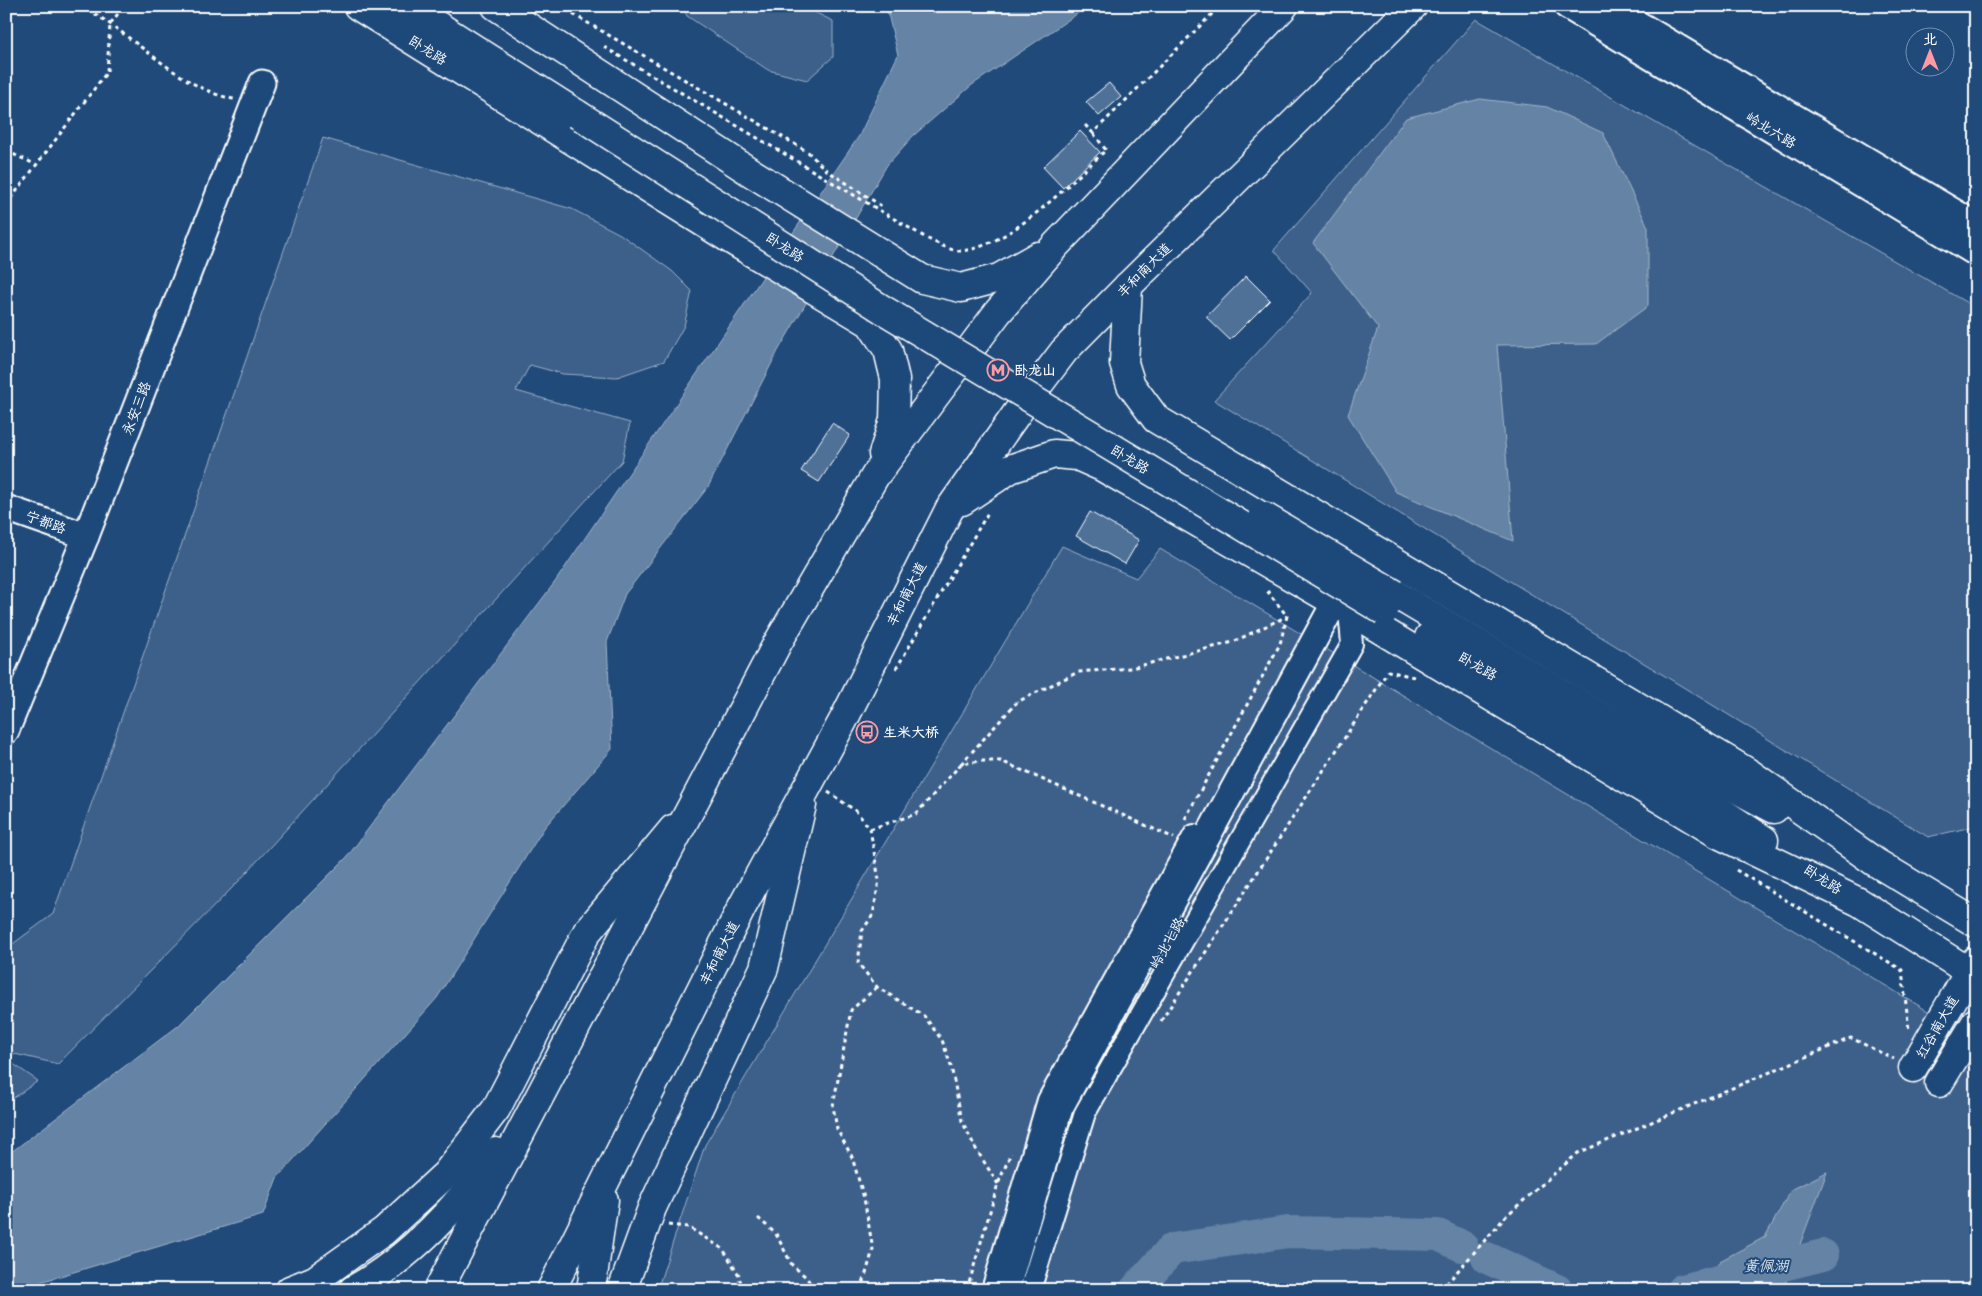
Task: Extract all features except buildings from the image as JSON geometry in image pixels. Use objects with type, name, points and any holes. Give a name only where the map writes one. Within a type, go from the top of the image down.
[{"type":"main road","name":"卧龙路","points":[[358,6],[733,241],[870,323],[888,350],[895,379],[894,420],[875,476]]},
{"type":"main road","name":"卧龙路","points":[[407,6],[581,106]]},
{"type":"main road","name":"卧龙路","points":[[441,6],[581,106],[882,309],[1389,603],[1875,862],[1976,923]]},
{"type":"main road","points":[[496,6],[752,173],[922,279],[961,288],[999,278],[1055,246]]},
{"type":"main road","points":[[438,1290],[777,644],[875,476],[998,312],[1055,246],[1284,6]]},
{"type":"main road","name":"丰和南大道","points":[[550,1290],[742,906],[817,794],[948,510],[1064,351],[1413,6]]},
{"type":"main road","name":"卧龙路","points":[[1128,286],[1124,363],[1131,385],[1156,420],[1749,773],[1875,862]]},
{"type":"main road","name":"卧龙路","points":[[948,510],[1010,469],[1054,454],[1077,456],[1102,467],[1342,607],[1718,834],[1859,902]]},
{"type":"main road","name":"卧龙路","points":[[1389,603],[1682,786],[1859,902],[1973,969]]},
{"type":"main road","points":[[622,1290],[646,1224],[764,968],[817,794]]},
{"type":"main road","points":[[290,1290],[315,1280],[384,1231],[446,1174],[496,1109],[587,932],[692,807]]},
{"type":"main road","name":"红谷南大道","points":[[1913,1068],[1973,969]]},
{"type":"main road","points":[[1939,1083],[1976,1022]]},
{"type":"main road","points":[[353,1290],[369,1281],[412,1248],[451,1207],[485,1169],[561,1058]]},
{"type":"main road","points":[[591,1290],[608,1174]]},
{"type":"street","name":"岭北六路","points":[[1567,6],[1976,253]]},
{"type":"street","name":"岭北六路","points":[[1608,6],[1976,225]]},
{"type":"street","name":"永安三路","points":[[6,731],[86,536],[258,93]]},
{"type":"street","name":"宁都路","points":[[6,508],[86,536]]},
{"type":"street","points":[[992,1290],[1048,1100],[1313,619],[1342,607]]},
{"type":"street","points":[[1006,1290],[1060,1108],[1342,607]]},
{"type":"street","points":[[1030,1290],[1085,1114],[1352,644],[1342,607]]},
{"type":"street","name":"岭北七路","points":[[1020,1290],[1075,1111],[1342,607]]},
{"type":"path","points":[[81,6],[110,24],[186,79],[220,96],[258,93]]},
{"type":"path","points":[[6,205],[107,72],[110,24],[124,6]]},
{"type":"path","points":[[559,6],[808,152],[826,169],[883,207]]},
{"type":"path","points":[[1093,133],[1220,6]]},
{"type":"path","points":[[603,47],[928,240],[958,251],[983,246],[1035,216],[1106,150],[1085,125]]},
{"type":"path","points":[[6,151],[37,164]]},
{"type":"path","points":[[895,671],[990,509]]},
{"type":"path","points":[[1262,584],[1287,616]]},
{"type":"path","points":[[870,829],[916,814],[1017,702],[1078,672],[1131,668],[1233,642],[1287,616]]},
{"type":"path","points":[[1183,821],[1280,644],[1287,616]]},
{"type":"path","points":[[1157,1027],[1388,671],[1423,680]]},
{"type":"path","points":[[961,764],[981,760],[1001,761],[1174,838]]},
{"type":"path","points":[[817,794],[856,811],[870,829],[878,880],[873,915],[862,931],[858,963],[877,987],[924,1016],[942,1040],[951,1066],[962,1121],[976,1149],[998,1184]]},
{"type":"path","points":[[1170,847],[1179,829]]},
{"type":"path","points":[[1734,868],[1902,970],[1913,1068]]},
{"type":"path","points":[[861,1290],[873,1250],[864,1198],[852,1157],[838,1129],[832,1106],[851,1010],[877,987]]},
{"type":"path","points":[[1441,1290],[1507,1215],[1578,1152],[1851,1038],[1913,1068]]},
{"type":"path","points":[[967,1290],[998,1184],[1012,1150]]},
{"type":"path","points":[[758,1218],[776,1234],[792,1265],[806,1278],[815,1290]]},
{"type":"path","points":[[646,1224],[688,1227],[723,1249],[739,1275],[742,1290]]},
{"type":"shaded area","points":[[682,6],[816,6],[814,12],[833,21],[833,57],[807,80],[768,70],[687,16]]},
{"type":"shaded area","points":[[1476,19],[1976,308],[1976,826],[1928,837],[1214,400],[1312,293],[1274,250]]},
{"type":"shaded area","points":[[323,138],[572,209],[620,234],[672,271],[692,291],[684,326],[664,361],[617,377],[563,374],[530,365],[516,391],[630,423],[622,461],[238,882],[58,1064],[6,1052],[6,949],[53,914]]},
{"type":"shaded area","points":[[1062,546],[1136,578],[1160,549],[1976,1040],[1976,1290],[657,1290],[705,1145]]},
{"type":"shaded area","points":[[6,1059],[38,1081],[6,1103]]},
{"type":"water","points":[[886,6],[1084,6],[1077,14],[972,85],[913,136],[887,165],[778,351],[708,487],[625,594],[607,642],[612,749],[544,828],[437,998],[277,1178],[263,1215],[14,1290],[6,1290],[6,1156],[178,1026],[347,857],[555,582],[859,136],[898,55]]},
{"type":"water","points":[[1480,99],[1547,107],[1603,133],[1648,227],[1648,306],[1596,344],[1497,345],[1513,541],[1396,492],[1348,415],[1378,328],[1313,243],[1406,118]]},
{"type":"water","name":"黄佩湖","points":[[1827,1172],[1783,1290],[1700,1290],[1720,1261],[1765,1237],[1791,1190]]},
{"type":"waterway","points":[[1135,1290],[1172,1249],[1288,1232],[1438,1235],[1462,1246]]},
{"type":"waterway","points":[[1682,1290],[1823,1255]]},
{"type":"waterway","points":[[1487,1258],[1557,1290]]},
{"type":"place","name":"卧龙山","points":[[998,370]]},
{"type":"place","name":"生米大桥","points":[[867,732]]}]
